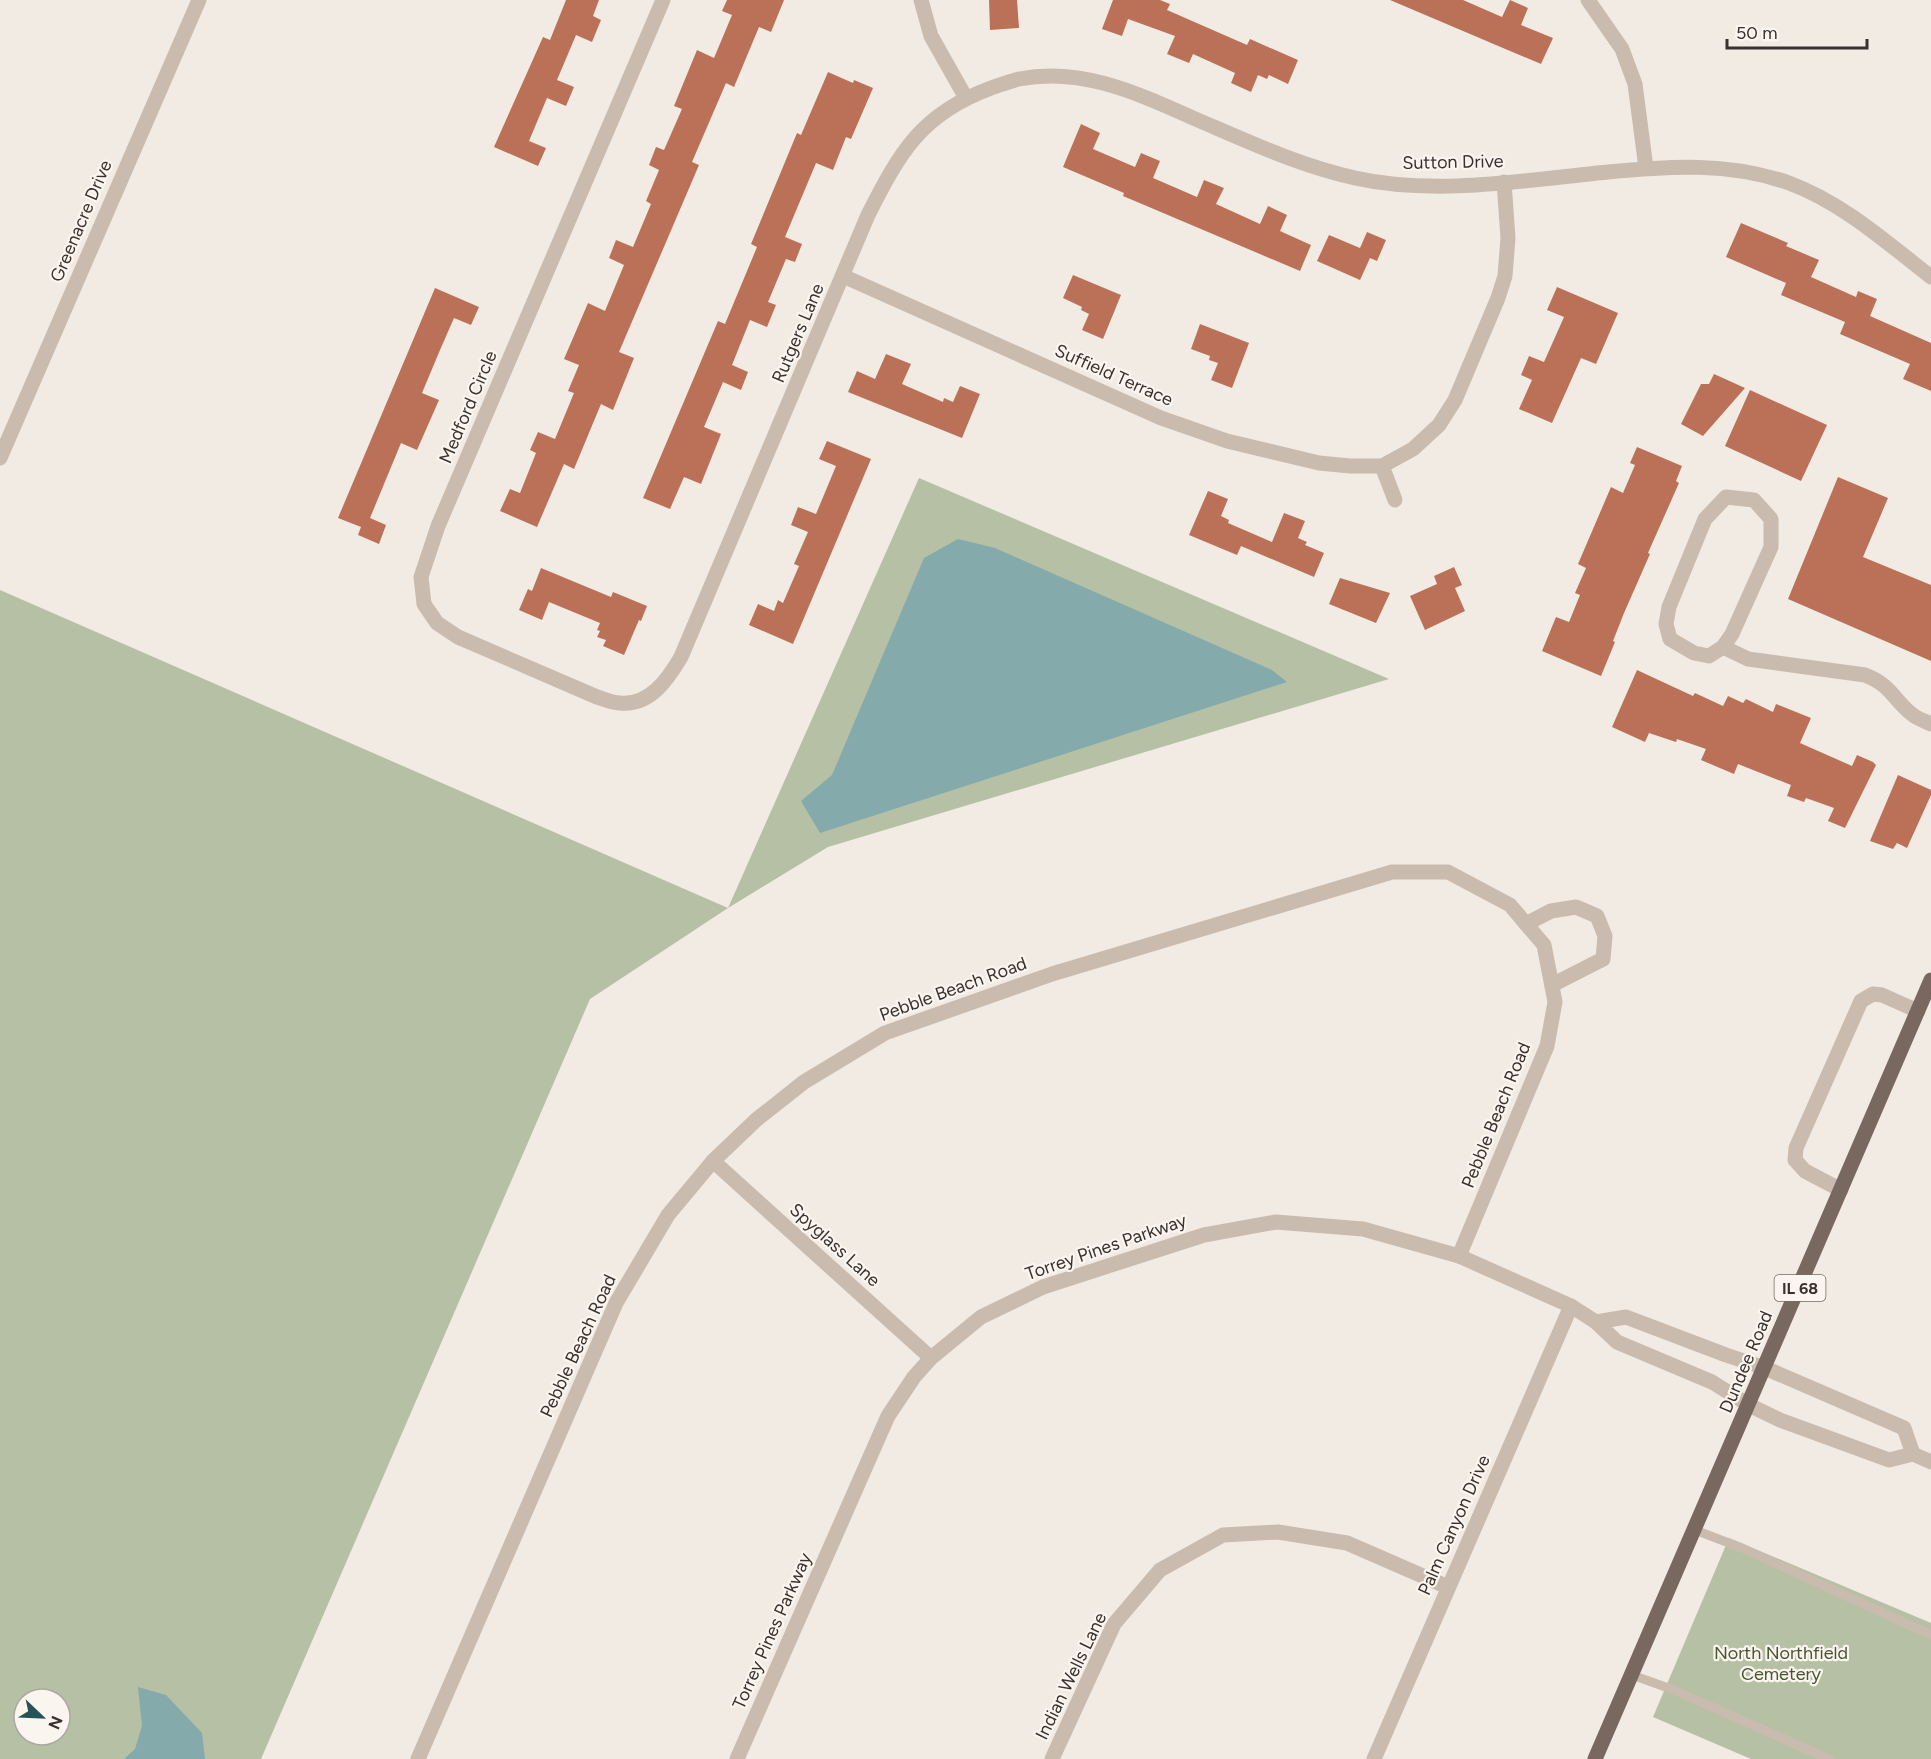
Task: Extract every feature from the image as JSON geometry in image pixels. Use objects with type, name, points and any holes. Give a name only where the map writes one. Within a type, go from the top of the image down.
[{"type":"main road","name":"Dundee Road","points":[[1595,1759],[1931,980]]},
{"type":"street","name":"Greenacre Drive","points":[[0,458],[199,0]]},
{"type":"street","name":"Medford Circle","points":[[645,699],[621,704],[597,697],[458,637],[437,623],[424,604],[421,577],[438,526],[663,0]]},
{"type":"street","points":[[921,0],[931,36],[966,98]]},
{"type":"street","points":[[1588,0],[1622,49],[1635,84],[1646,168]]},
{"type":"street","name":"Sutton Drive","points":[[966,98],[1018,79],[1048,76],[1078,78],[1122,87],[1285,157],[1358,179],[1446,186],[1681,165],[1742,171],[1787,183],[1842,209],[1931,277]]},
{"type":"street","name":"Rutgers Lane","points":[[645,699],[665,683],[681,657],[868,215],[893,165],[925,125],[966,98]]},
{"type":"street","name":"Suffield Terrace","points":[[843,276],[1161,418],[1227,441],[1319,463],[1382,466],[1413,449],[1439,425],[1455,400],[1505,276],[1508,238],[1503,182]]},
{"type":"street","points":[[1382,466],[1395,500]]},
{"type":"street","points":[[1726,497],[1754,500],[1771,519],[1770,547],[1732,634],[1723,647],[1709,656],[1694,653],[1670,639],[1666,624],[1669,607],[1705,519],[1726,497]]},
{"type":"street","points":[[1723,647],[1748,659],[1865,675],[1891,690],[1915,717],[1931,724]]},
{"type":"street","name":"Pebble Beach Road","points":[[418,1759],[616,1303],[668,1215],[713,1161],[756,1120],[804,1082],[885,1033],[1052,974],[1392,872],[1448,872],[1510,905],[1544,945],[1555,1002],[1547,1046],[1459,1256]]},
{"type":"street","points":[[1526,924],[1551,911],[1576,907],[1597,916],[1605,936],[1603,958],[1552,985]]},
{"type":"street","points":[[1841,1190],[1805,1171],[1795,1160],[1796,1148],[1861,1001],[1873,994],[1882,995],[1918,1011]]},
{"type":"street","name":"Spyglass Lane","points":[[713,1161],[931,1358]]},
{"type":"street","name":"Torrey Pines Parkway","points":[[737,1759],[888,1416],[914,1377],[931,1358],[981,1317],[1043,1287],[1204,1235],[1276,1222],[1342,1227],[1363,1229],[1459,1256],[1571,1306],[1596,1322],[1617,1342],[1712,1382],[1749,1405],[1780,1420],[1889,1460],[1914,1454]]},
{"type":"street","name":"Palm Canyon Drive","points":[[1374,1759],[1571,1306]]},
{"type":"street","points":[[1596,1322],[1626,1317],[1765,1368],[1904,1428],[1914,1454],[1931,1462]]},
{"type":"street","name":"Indian Wells Lane","points":[[1052,1759],[1114,1624],[1160,1570],[1223,1535],[1278,1532],[1347,1543],[1448,1587]]},
{"type":"lane","points":[[1695,1530],[1742,1548],[1931,1635]]},
{"type":"lane","points":[[1632,1675],[1674,1690],[1829,1759]]},
{"type":"green space","points":[[919,478],[1389,679],[828,847],[728,908]]},
{"type":"green space","points":[[0,590],[728,908],[590,999],[261,1759],[0,1759]]},
{"type":"green space","name":"North Northfield Cemetery","points":[[1729,1538],[1931,1623],[1931,1759],[1751,1759],[1653,1717]]},
{"type":"water","points":[[958,539],[995,548],[1272,670],[1287,682],[820,833],[801,801],[832,775],[924,558]]},
{"type":"water","points":[[138,1687],[166,1695],[202,1733],[205,1759],[124,1759],[135,1749],[142,1726]]},
{"type":"building","points":[[566,0],[599,0],[593,16],[601,20],[592,42],[576,35],[557,80],[574,87],[566,106],[547,98],[529,141],[546,148],[538,166],[494,147],[543,37],[550,40]]},
{"type":"building","points":[[727,0],[784,0],[771,32],[759,27],[734,87],[726,83],[692,162],[699,165],[619,352],[634,358],[613,410],[601,404],[574,469],[564,464],[537,527],[500,511],[510,489],[520,493],[536,453],[530,450],[538,432],[555,439],[574,393],[568,391],[579,365],[564,359],[588,303],[605,311],[624,265],[609,258],[616,240],[633,247],[651,204],[646,201],[659,170],[649,165],[656,147],[664,150],[682,109],[674,106],[697,50],[714,58],[732,15],[722,11]]},
{"type":"building","points":[[989,0],[1017,0],[1019,28],[990,30]]},
{"type":"building","points":[[1113,0],[1160,0],[1170,4],[1167,10],[1247,45],[1250,39],[1298,60],[1288,84],[1269,75],[1267,79],[1258,75],[1251,92],[1231,83],[1235,73],[1193,54],[1189,63],[1167,54],[1175,36],[1128,19],[1122,36],[1102,29]]},
{"type":"building","points":[[1390,0],[1463,0],[1502,17],[1510,0],[1528,8],[1521,25],[1553,38],[1541,64]]},
{"type":"building","points":[[828,72],[853,83],[854,80],[873,88],[851,139],[846,137],[833,170],[816,163],[785,237],[802,244],[795,262],[786,259],[768,302],[776,305],[767,327],[750,320],[732,365],[748,372],[741,390],[723,382],[704,427],[721,434],[701,484],[684,477],[670,509],[643,498],[718,321],[725,324],[757,247],[751,244],[797,133],[801,135]]},
{"type":"building","points":[[1081,124],[1100,133],[1093,149],[1135,167],[1141,153],[1160,161],[1153,178],[1197,197],[1204,180],[1224,188],[1216,204],[1260,224],[1268,206],[1287,215],[1280,231],[1311,245],[1300,271],[1123,196],[1124,193],[1063,167]]},
{"type":"building","points":[[1741,223],[1788,243],[1786,246],[1819,260],[1811,277],[1856,297],[1858,291],[1877,299],[1870,316],[1931,343],[1931,391],[1903,379],[1910,364],[1840,334],[1845,322],[1781,295],[1786,283],[1726,257]]},
{"type":"building","points":[[1367,232],[1386,240],[1377,261],[1370,258],[1360,280],[1317,261],[1329,235],[1360,248]]},
{"type":"building","points":[[1073,275],[1121,295],[1103,339],[1082,330],[1089,314],[1081,310],[1082,307],[1063,298]]},
{"type":"building","points":[[1557,287],[1618,313],[1596,364],[1581,358],[1552,423],[1519,409],[1532,380],[1521,375],[1529,356],[1544,362],[1564,317],[1547,310]]},
{"type":"building","points":[[435,288],[479,307],[471,325],[454,318],[440,350],[422,393],[439,400],[417,450],[401,443],[370,518],[386,525],[379,544],[358,535],[361,527],[338,518]]},
{"type":"building","points":[[1200,324],[1249,343],[1232,388],[1211,380],[1218,363],[1209,360],[1210,356],[1191,349]]},
{"type":"building","points":[[886,354],[911,364],[902,384],[943,402],[944,398],[953,402],[960,386],[980,394],[962,438],[848,392],[857,371],[875,379]]},
{"type":"building","points":[[1714,374],[1745,388],[1703,436],[1681,424],[1701,384],[1709,384]]},
{"type":"building","points":[[1750,390],[1827,425],[1801,481],[1725,446]]},
{"type":"building","points":[[827,441],[871,459],[793,644],[749,625],[758,604],[774,611],[778,600],[783,603],[799,566],[794,564],[808,532],[791,525],[798,507],[816,514],[836,466],[819,459]]},
{"type":"building","points":[[1637,447],[1682,466],[1676,481],[1679,483],[1648,553],[1650,554],[1624,613],[1601,676],[1542,651],[1556,617],[1569,622],[1580,595],[1575,593],[1586,568],[1578,564],[1611,487],[1623,493],[1635,465],[1630,463]]},
{"type":"building","points":[[1838,477],[1888,498],[1863,557],[1931,585],[1931,661],[1788,599]]},
{"type":"building","points":[[1208,491],[1228,499],[1221,516],[1229,520],[1228,523],[1272,542],[1284,513],[1305,521],[1298,538],[1307,542],[1305,545],[1324,553],[1314,577],[1241,546],[1237,555],[1189,535]]},
{"type":"building","points":[[1454,567],[1462,585],[1455,588],[1465,611],[1425,630],[1410,596],[1437,584],[1434,576]]},
{"type":"building","points":[[541,568],[611,597],[613,592],[647,606],[624,655],[603,646],[606,640],[597,637],[600,623],[549,602],[542,620],[519,610],[528,589],[532,591]]},
{"type":"building","points":[[1340,578],[1390,593],[1376,623],[1329,604]]},
{"type":"building","points":[[1637,670],[1693,696],[1695,693],[1723,706],[1728,696],[1743,703],[1746,699],[1773,712],[1776,704],[1811,718],[1800,743],[1852,766],[1857,755],[1873,762],[1876,765],[1845,828],[1828,821],[1834,808],[1806,798],[1804,802],[1787,796],[1791,785],[1738,764],[1734,774],[1701,760],[1706,749],[1677,739],[1676,742],[1649,733],[1645,742],[1612,727]]},
{"type":"building","points":[[1898,775],[1931,790],[1931,795],[1907,848],[1897,843],[1893,849],[1870,841]]}]
